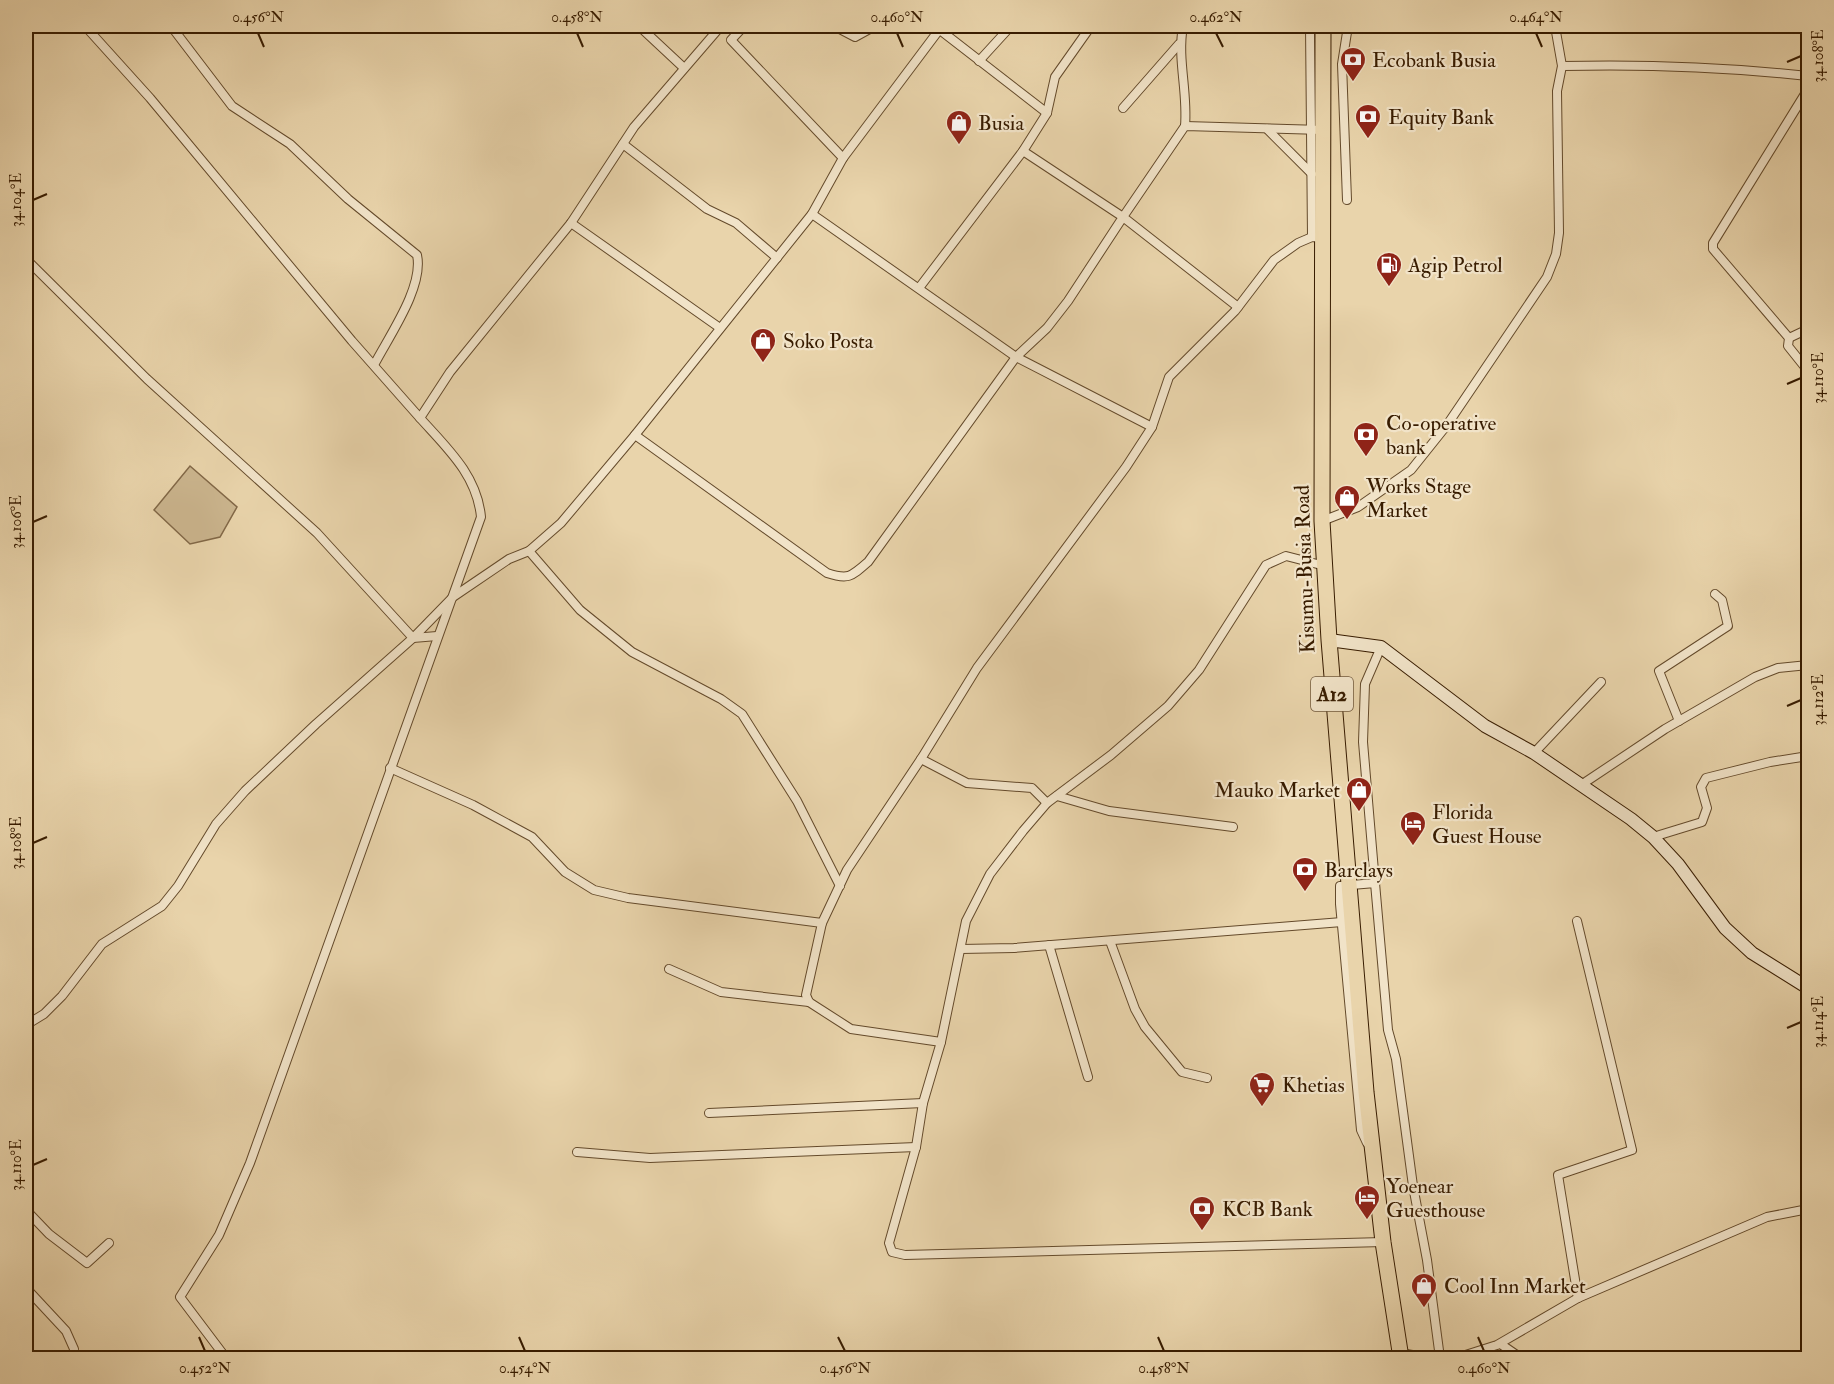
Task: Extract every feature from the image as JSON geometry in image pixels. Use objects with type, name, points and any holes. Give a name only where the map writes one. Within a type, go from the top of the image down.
[{"type":"highway","name":"Kisumu-Busia Road","points":[[1323,26],[1317,130],[1324,566],[1362,1048],[1383,1242],[1400,1356]]},
{"type":"street","points":[[85,26],[458,460],[474,484],[480,501],[481,517],[250,1163],[219,1235],[180,1297],[226,1359]]},
{"type":"street","points":[[171,26],[232,106],[290,144],[348,199],[417,255],[419,266],[408,302],[374,365]]},
{"type":"street","points":[[639,26],[684,68]]},
{"type":"street","points":[[420,418],[450,372],[571,223],[623,144],[721,26]]},
{"type":"street","points":[[744,26],[731,40],[843,158]]},
{"type":"street","points":[[834,26],[855,37],[875,26]]},
{"type":"street","points":[[980,61],[1011,26]]},
{"type":"street","points":[[919,288],[1023,151],[1047,113],[1055,77],[1091,26]]},
{"type":"street","points":[[635,435],[827,573],[843,578],[854,574],[868,562],[1016,357],[1047,328],[1068,301],[1185,126],[1186,111],[1179,44],[1183,26]]},
{"type":"street","points":[[1310,26],[1317,130],[1312,174],[1312,237]]},
{"type":"street","points":[[1347,200],[1342,64],[1348,26]]},
{"type":"street","points":[[1322,521],[1358,507],[1411,470],[1447,424],[1547,278],[1556,254],[1559,233],[1557,101],[1562,66],[1555,26]]},
{"type":"street","points":[[26,1025],[44,1014],[62,996],[102,944],[162,906],[178,886],[216,824],[245,791],[413,638],[453,597],[509,559],[529,551],[561,523],[635,435],[812,214],[843,158],[941,28],[1047,113]]},
{"type":"street","points":[[1123,108],[1179,44]]},
{"type":"street","points":[[1562,66],[1644,64],[1727,67],[1809,76]]},
{"type":"street","points":[[1809,89],[1713,243],[1713,249],[1719,259],[1789,338],[1788,346],[1809,371]]},
{"type":"street","points":[[1185,126],[1317,130]]},
{"type":"street","points":[[1267,129],[1312,174]]},
{"type":"street","points":[[623,144],[707,209],[736,223],[777,258]]},
{"type":"street","points":[[1023,151],[1123,217],[1238,307]]},
{"type":"street","points":[[812,214],[1016,357],[1152,427]]},
{"type":"street","points":[[571,223],[720,328]]},
{"type":"street","points":[[809,1002],[806,995],[822,923],[848,870],[977,668],[1126,467],[1152,427],[1169,377],[1238,307],[1274,260],[1312,237],[1322,238]]},
{"type":"street","points":[[26,259],[147,379],[317,533],[413,638]]},
{"type":"street","points":[[1789,338],[1809,329]]},
{"type":"street","points":[[529,551],[579,610],[632,652],[721,699],[742,714],[797,801],[840,886]]},
{"type":"street","points":[[1324,566],[1286,556],[1266,565],[1199,670],[1168,706],[1111,755],[1047,803],[990,874],[966,921],[941,1042],[923,1102],[916,1147],[888,1244],[892,1252],[957,1254],[1383,1242]]},
{"type":"street","points":[[1679,721],[1659,671],[1728,626],[1722,600],[1715,594]]},
{"type":"street","points":[[413,638],[437,636]]},
{"type":"street","points":[[1329,640],[1382,646],[1485,726],[1534,753],[1653,837],[1678,864],[1725,928],[1752,953],[1809,988]]},
{"type":"street","points":[[1382,646],[1365,684],[1363,742],[1388,1030],[1396,1059],[1413,1186],[1429,1270],[1440,1359]]},
{"type":"street","points":[[1581,785],[1679,721],[1755,677],[1778,668],[1809,665]]},
{"type":"street","points":[[1534,753],[1601,682]]},
{"type":"street","points":[[1653,837],[1702,822],[1707,808],[1701,787],[1706,778],[1770,762],[1809,756]]},
{"type":"street","points":[[921,759],[967,783],[1032,788],[1047,803]]},
{"type":"street","points":[[390,768],[473,805],[532,837],[565,872],[594,890],[628,898],[822,923]]},
{"type":"street","points":[[1057,796],[1109,811],[1233,827]]},
{"type":"street","points":[[1373,1143],[1367,1143],[1361,1130],[1340,886],[1350,883],[1375,883]]},
{"type":"street","points":[[1577,921],[1632,1150],[1558,1174],[1578,1298]]},
{"type":"street","points":[[961,949],[1110,941],[1219,930],[1342,922]]},
{"type":"street","points":[[1110,941],[1135,1010],[1145,1027],[1182,1072],[1207,1078]]},
{"type":"street","points":[[1049,945],[1088,1077]]},
{"type":"street","points":[[669,969],[721,992],[809,1002],[851,1029],[941,1042]]},
{"type":"street","points":[[709,1113],[923,1102]]},
{"type":"street","points":[[577,1152],[650,1158],[916,1147]]},
{"type":"street","points":[[1455,1359],[1497,1345],[1578,1298],[1767,1217],[1809,1209]]},
{"type":"street","points":[[26,1210],[49,1234],[87,1263],[109,1243]]},
{"type":"street","points":[[26,1288],[66,1331],[74,1348]]},
{"type":"street","points":[[1502,1345],[1521,1359]]},
{"type":"street","points":[[1400,1356],[1431,1359]]},
{"type":"shaded area","points":[[190,466],[237,507],[220,537],[190,544],[154,510]]},
{"type":"place","name":"Ecobank Busia","points":[[1353,83]]},
{"type":"place","name":"Equity Bank","points":[[1368,140]]},
{"type":"place","name":"Busia","points":[[959,146]]},
{"type":"place","name":"Agip Petrol","points":[[1389,288]]},
{"type":"place","name":"Soko Posta","points":[[763,364]]},
{"type":"place","name":"Co-operative bank","points":[[1366,458]]},
{"type":"place","name":"Works Stage Market","points":[[1347,521]]},
{"type":"place","name":"Mauko Market","points":[[1359,813]]},
{"type":"place","name":"Florida Guest House","points":[[1413,847]]},
{"type":"place","name":"Barclays","points":[[1305,893]]},
{"type":"place","name":"Khetias","points":[[1262,1108]]},
{"type":"place","name":"Yoenear Guesthouse","points":[[1367,1221]]},
{"type":"place","name":"KCB Bank","points":[[1202,1232]]},
{"type":"place","name":"Cool Inn Market","points":[[1424,1309]]}]
